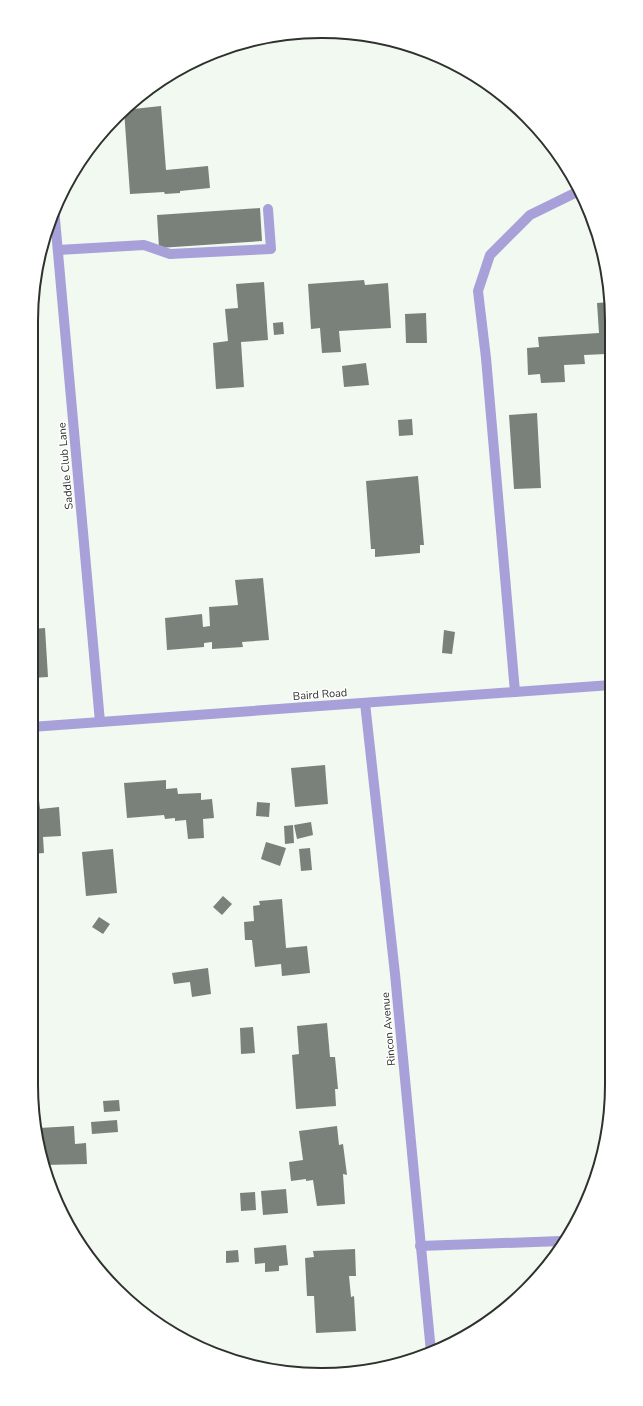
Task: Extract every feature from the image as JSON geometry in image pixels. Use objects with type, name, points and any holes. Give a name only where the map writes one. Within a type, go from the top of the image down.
[{"type":"street","points":[[515,692],[486,358],[478,291],[490,255],[530,215],[574,193]]},
{"type":"street","points":[[58,250],[144,245],[170,254],[270,249],[268,210]]},
{"type":"street","name":"Saddle Club Lane","points":[[56,224],[100,722]]},
{"type":"street","name":"Baird Road","points":[[38,726],[605,685]]},
{"type":"street","name":"Rincon Avenue","points":[[365,703],[395,974],[430,1346]]},
{"type":"street","points":[[420,1246],[558,1241]]},
{"type":"building","points":[[161,106],[166,170],[208,166],[210,188],[180,191],[180,193],[165,194],[164,192],[130,194],[125,118],[134,109]]},
{"type":"building","points":[[260,208],[262,241],[159,248],[157,215]]},
{"type":"building","points":[[364,280],[365,285],[388,283],[391,328],[339,331],[341,352],[322,353],[320,328],[311,329],[308,284]]},
{"type":"building","points":[[264,282],[268,340],[241,342],[244,387],[216,389],[213,343],[228,341],[225,309],[238,308],[236,284]]},
{"type":"building","points":[[604,302],[605,354],[584,355],[585,364],[564,365],[565,382],[541,383],[540,374],[528,375],[527,348],[539,347],[538,337],[599,333],[597,303]]},
{"type":"building","points":[[426,313],[427,343],[406,343],[405,314]]},
{"type":"building","points":[[283,322],[284,334],[274,335],[273,323]]},
{"type":"building","points":[[366,363],[369,385],[344,387],[342,366]]},
{"type":"building","points":[[537,413],[541,488],[514,489],[509,415]]},
{"type":"building","points":[[412,419],[413,435],[399,436],[398,420]]},
{"type":"building","points":[[418,476],[424,545],[420,545],[420,553],[375,557],[375,549],[371,549],[366,481]]},
{"type":"building","points":[[263,578],[269,640],[242,642],[243,647],[212,649],[212,642],[204,643],[204,647],[167,650],[165,618],[202,614],[203,627],[210,626],[209,607],[238,605],[235,580]]},
{"type":"building","points":[[38,628],[45,628],[48,677],[38,678]]},
{"type":"building","points":[[444,630],[455,632],[452,654],[442,653]]},
{"type":"building","points":[[325,765],[328,804],[295,807],[291,768]]},
{"type":"building","points":[[166,780],[166,789],[177,788],[178,794],[201,793],[201,800],[212,799],[214,818],[203,819],[204,838],[188,839],[186,820],[175,821],[175,818],[165,819],[164,815],[127,818],[124,783]]},
{"type":"building","points":[[38,791],[40,809],[59,807],[61,836],[43,837],[44,853],[38,853]]},
{"type":"building","points":[[257,802],[270,803],[269,817],[256,816]]},
{"type":"building","points":[[311,822],[313,835],[297,839],[294,825]]},
{"type":"building","points":[[293,825],[294,843],[285,844],[284,826]]},
{"type":"building","points":[[266,842],[286,848],[280,866],[261,859]]},
{"type":"building","points":[[310,848],[312,870],[301,871],[299,849]]},
{"type":"building","points":[[113,849],[117,893],[86,896],[82,852]]},
{"type":"building","points":[[223,896],[232,904],[222,915],[213,907]]},
{"type":"building","points":[[282,899],[286,948],[307,946],[310,973],[282,976],[281,964],[255,967],[252,940],[245,940],[244,922],[254,921],[253,906],[260,905],[259,901]]},
{"type":"building","points":[[99,917],[110,924],[103,934],[92,927]]},
{"type":"building","points":[[208,968],[211,994],[192,997],[190,982],[174,984],[172,973]]},
{"type":"building","points":[[327,1023],[330,1057],[335,1057],[338,1089],[335,1089],[336,1106],[296,1109],[292,1055],[299,1054],[297,1026]]},
{"type":"building","points":[[253,1027],[255,1053],[241,1054],[240,1028]]},
{"type":"building","points":[[119,1100],[120,1111],[104,1112],[103,1101]]},
{"type":"building","points":[[117,1120],[118,1132],[92,1134],[91,1122]]},
{"type":"building","points":[[74,1126],[75,1144],[86,1143],[87,1164],[50,1165],[41,1128]]},
{"type":"building","points":[[337,1126],[339,1145],[343,1144],[347,1175],[343,1174],[345,1204],[317,1206],[313,1180],[306,1181],[306,1179],[291,1181],[289,1162],[303,1160],[299,1131]]},
{"type":"building","points":[[286,1189],[288,1213],[263,1215],[261,1191]]},
{"type":"building","points":[[255,1192],[256,1210],[241,1211],[240,1193]]},
{"type":"building","points":[[286,1245],[288,1265],[279,1266],[279,1271],[265,1272],[265,1263],[255,1264],[254,1248]]},
{"type":"building","points":[[355,1249],[356,1276],[349,1276],[351,1297],[354,1296],[356,1331],[316,1333],[314,1296],[307,1296],[305,1258],[314,1257],[313,1251]]},
{"type":"building","points":[[238,1250],[239,1262],[226,1263],[226,1251]]}]
